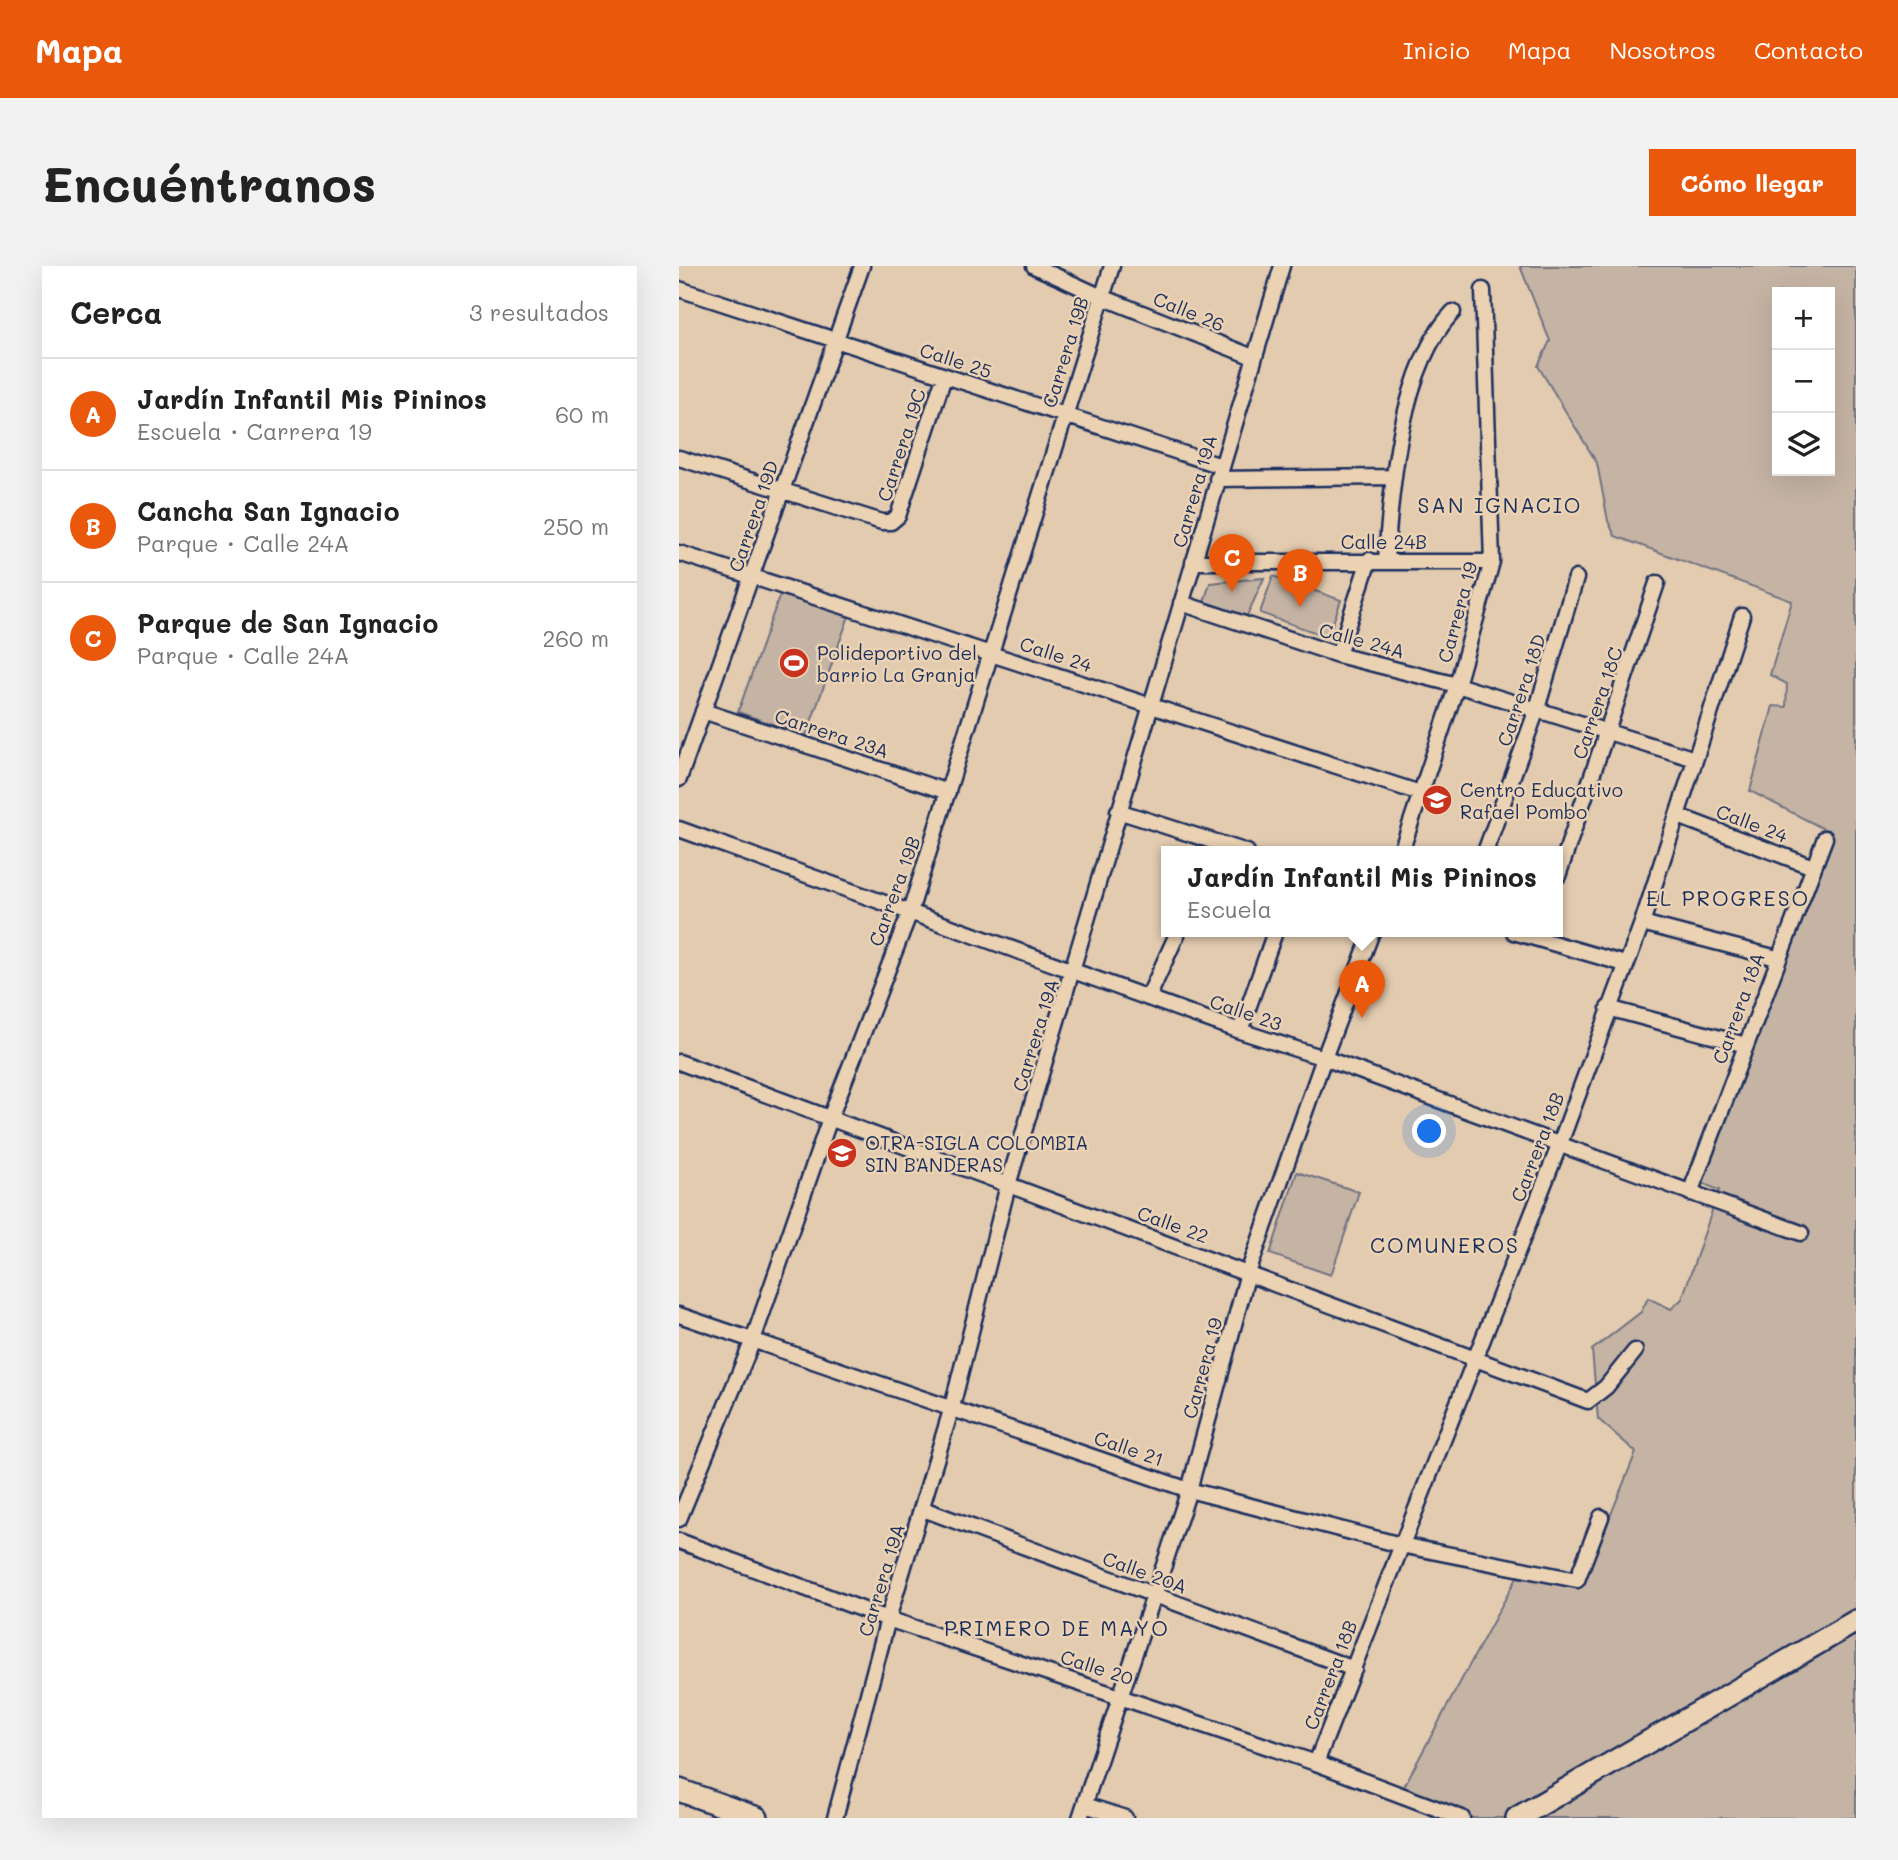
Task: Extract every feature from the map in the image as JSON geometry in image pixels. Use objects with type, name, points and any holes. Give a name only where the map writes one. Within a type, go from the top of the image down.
[{"type":"main road","points":[[1530,1816],[1856,1621]]},
{"type":"main road","points":[[679,1790],[757,1818]]},
{"type":"street","name":"Carrera 19D","points":[[679,779],[862,266]]},
{"type":"street","name":"Calle 26","points":[[1034,266],[1102,297],[1253,356]]},
{"type":"street","name":"Carrera 19B","points":[[679,1519],[754,1340],[831,1118],[910,912],[1112,266]]},
{"type":"street","name":"Carrera 19A","points":[[835,1818],[888,1619],[952,1407],[1008,1185],[1074,971],[1118,811],[1282,266]]},
{"type":"street","name":"Calle 25","points":[[679,289],[1065,414],[1219,473],[1392,477]]},
{"type":"street","name":"Carrera 19","points":[[1403,846],[1457,685],[1492,562],[1483,290]]},
{"type":"street","points":[[1386,560],[1392,477],[1400,437],[1428,345],[1437,328],[1453,312]]},
{"type":"street","name":"Carrera 19C","points":[[782,490],[891,522],[898,516],[944,377]]},
{"type":"street","points":[[679,458],[782,490]]},
{"type":"street","name":"Calle 24","points":[[679,553],[1420,793]]},
{"type":"street","points":[[1338,654],[1369,560]]},
{"type":"street","name":"Calle 24B","points":[[1193,562],[1492,562]]},
{"type":"street","name":"Carrera 18D","points":[[1487,846],[1536,712],[1576,578]]},
{"type":"street","name":"Carrera 18C","points":[[1563,861],[1657,583]]},
{"type":"street","name":"Calle 24A","points":[[1181,603],[1338,654],[1457,685],[1536,712],[1695,759]]},
{"type":"street","name":"Carrera 18B","points":[[1316,1763],[1559,1146],[1608,1007],[1642,923],[1742,616]]},
{"type":"street","name":"Carrera 23A","points":[[703,710],[948,792]]},
{"type":"street","points":[[1118,811],[1228,846]]},
{"type":"street","name":"Calle 24","points":[[1678,816],[1813,867]]},
{"type":"street","name":"Calle 23","points":[[679,829],[1240,1031],[1324,1058],[1801,1233]]},
{"type":"street","name":"Carrera 18A","points":[[1690,1193],[1777,958],[1825,838]]},
{"type":"street","points":[[1642,923],[1777,958]]},
{"type":"street","points":[[1148,998],[1176,937]]},
{"type":"street","points":[[1240,1031],[1273,937]]},
{"type":"street","name":"Carrera 19","points":[[1082,1812],[1189,1490],[1248,1273],[1370,937]]},
{"type":"street","points":[[1543,937],[1625,964]]},
{"type":"street","points":[[1608,1007],[1746,1045]]},
{"type":"street","name":"Calle 22","points":[[679,1062],[1588,1401],[1606,1387],[1635,1351]]},
{"type":"street","name":"Calle 21","points":[[679,1315],[1189,1490],[1401,1545],[1577,1580],[1601,1517]]},
{"type":"street","name":"Calle 20A","points":[[923,1509],[1154,1597],[1354,1669]]},
{"type":"street","name":"Calle 20","points":[[679,1541],[888,1619],[1121,1695],[1316,1763],[1462,1818]]},
{"type":"street","points":[[1082,1812],[1125,1818]]},
{"type":"shaded area","points":[[1520,266],[1856,266],[1856,1818],[1454,1818],[1402,1790],[1517,1577],[1583,1584],[1636,1452],[1598,1419],[1592,1350],[1641,1312],[1648,1298],[1671,1309],[1682,1299],[1719,1190],[1697,1181],[1808,882],[1830,832],[1750,791],[1773,706],[1786,707],[1787,684],[1770,675],[1792,601],[1615,536],[1608,521],[1597,463],[1538,366],[1550,341]]},
{"type":"shaded area","points":[[1273,576],[1341,600],[1328,637],[1260,613]]},
{"type":"shaded area","points":[[1264,578],[1247,616],[1204,602],[1210,583]]},
{"type":"shaded area","name":"Polideportivo del barrio La Granja","points":[[782,589],[850,613],[806,736],[738,712]]},
{"type":"shaded area","points":[[1297,1172],[1359,1192],[1331,1275],[1270,1254]]},
{"type":"place","name":"Parque de San Ignacio","points":[[1232,592]]},
{"type":"place","name":"Cancha San Ignacio","points":[[1300,607]]},
{"type":"place","name":"Polideportivo del barrio La Granja","points":[[794,663]]},
{"type":"place","name":"Centro Educativo Rafael Pombo","points":[[1437,800]]},
{"type":"place","name":"Jardín Infantil Mis Pininos","points":[[1362,1018]]},
{"type":"place","name":"OTRA-SIGLA COLOMBIA SIN BANDERAS","points":[[842,1153]]},
{"type":"district","name":"SAN IGNACIO","points":[[1500,504]]},
{"type":"district","name":"EL PROGRESO","points":[[1728,897]]},
{"type":"district","name":"COMUNEROS","points":[[1445,1244]]},
{"type":"district","name":"PRIMERO DE MAYO","points":[[1057,1627]]}]
